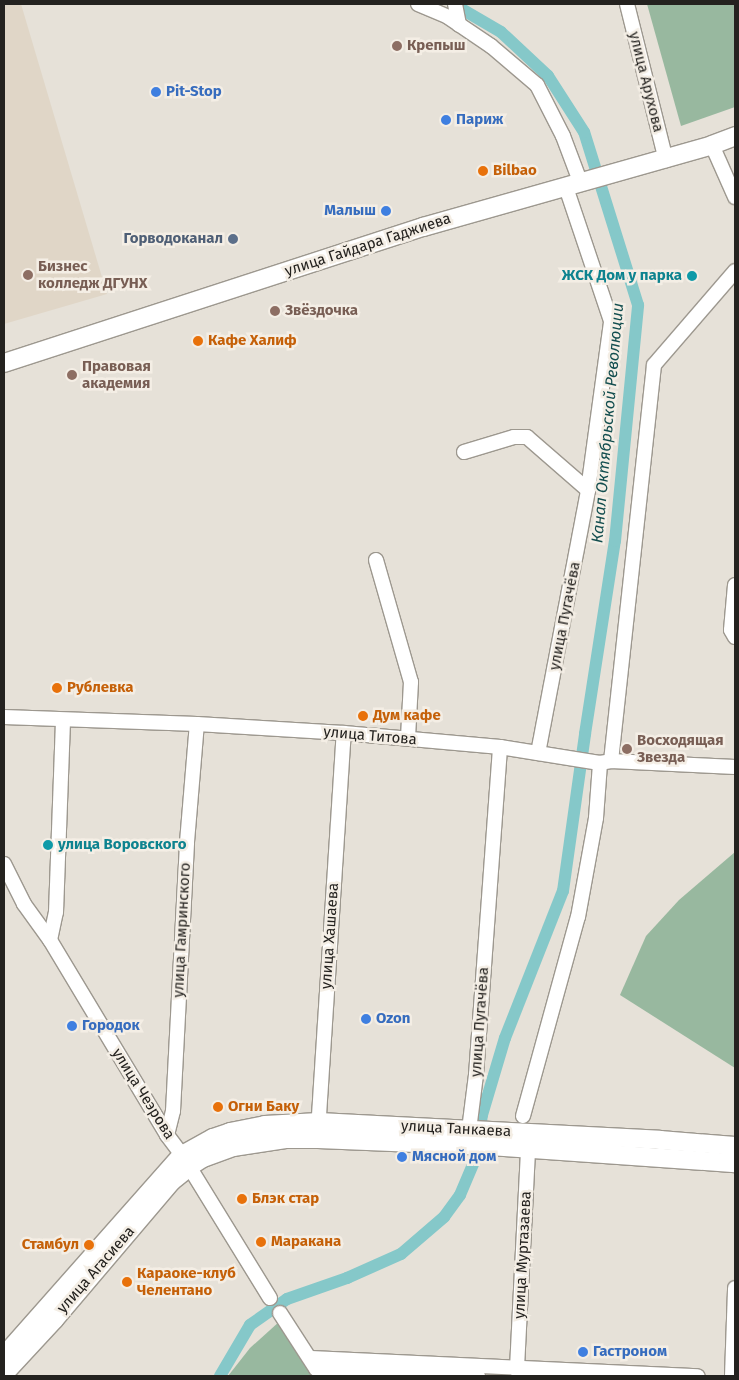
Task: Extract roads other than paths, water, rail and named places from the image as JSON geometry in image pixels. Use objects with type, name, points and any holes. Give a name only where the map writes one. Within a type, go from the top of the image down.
[{"type":"main road","name":"улица Гайдара Гаджиева","points":[[4,365],[415,233],[665,159],[712,147],[735,137]]},
{"type":"main road","name":"улица Танкаева","points":[[185,1161],[214,1138],[230,1132],[264,1125],[318,1122],[469,1135],[490,1139],[526,1132],[735,1146]]},
{"type":"main road","name":"улица Танкаева","points":[[526,1132],[735,1163]]},
{"type":"main road","name":"улица Танкаева","points":[[185,1161],[204,1158],[233,1147],[285,1140],[469,1135]]},
{"type":"main road","name":"улица Агасиева","points":[[4,1356],[185,1161]]},
{"type":"main road","name":"улица Агасиева","points":[[4,1374],[54,1320],[172,1182],[185,1161]]},
{"type":"street","name":"улица Пугачёва","points":[[418,4],[448,17],[491,46],[537,85],[563,136],[574,186],[611,321],[588,490],[538,753]]},
{"type":"street","points":[[455,4],[459,25]]},
{"type":"street","name":"улица Арухова","points":[[627,4],[665,159]]},
{"type":"street","points":[[712,147],[735,197]]},
{"type":"street","name":"улица Муртазаева","points":[[518,1372],[526,1132],[578,917],[596,818],[605,762],[654,365],[735,271]]},
{"type":"street","points":[[464,452],[514,437],[527,437],[588,490]]},
{"type":"street","points":[[376,560],[412,682],[408,738]]},
{"type":"street","points":[[735,585],[731,630],[735,637]]},
{"type":"street","name":"улица Титова","points":[[4,717],[196,724],[344,733],[500,747],[573,760],[735,767]]},
{"type":"street","points":[[50,940],[56,912],[63,720]]},
{"type":"street","name":"улица Гамринского","points":[[167,1135],[174,1112],[187,842],[196,724]]},
{"type":"street","name":"улица Хашаева","points":[[318,1140],[344,733]]},
{"type":"street","name":"улица Пугачёва","points":[[469,1135],[500,747]]},
{"type":"street","name":"улица Чеэрова","points":[[4,864],[24,904],[50,940],[167,1135],[270,1298]]},
{"type":"street","points":[[732,1376],[735,1288]]},
{"type":"street","points":[[280,1313],[316,1368]]},
{"type":"street","points":[[316,1368],[698,1376]]},
{"type":"street","points":[[316,1368],[478,1376]]},
{"type":"waterway","name":"Канал Октябрьской Революции","points":[[220,1376],[250,1325],[287,1299],[347,1278],[401,1254],[444,1217],[460,1195],[475,1160],[482,1115],[505,1038],[563,891],[615,541],[638,305],[584,132],[548,76],[501,32],[453,4]]},
{"type":"place","name":"Крепыш","points":[[397,46]]},
{"type":"place","name":"Pit-Stop","points":[[156,92]]},
{"type":"place","name":"Париж","points":[[446,120]]},
{"type":"place","name":"Bilbao","points":[[483,171]]},
{"type":"place","name":"Малыш","points":[[386,211]]},
{"type":"place","name":"Горводоканал","points":[[233,239]]},
{"type":"place","name":"Бизнес колледж ДГУНХ","points":[[28,275]]},
{"type":"place","name":"ЖСК Дом у парка","points":[[692,276]]},
{"type":"place","name":"Звёздочка","points":[[275,311]]},
{"type":"place","name":"Кафе Халиф","points":[[198,341]]},
{"type":"place","name":"Правовая академия","points":[[72,375]]},
{"type":"place","name":"Рублевка","points":[[57,688]]},
{"type":"place","name":"Дум кафе","points":[[363,716]]},
{"type":"place","name":"Восходящая Звезда","points":[[627,749]]},
{"type":"place","name":"улица Воровского","points":[[48,845]]},
{"type":"place","name":"Ozon","points":[[366,1019]]},
{"type":"place","name":"Городок","points":[[72,1026]]},
{"type":"place","name":"Огни Баку","points":[[218,1107]]},
{"type":"place","name":"Мясной дом","points":[[402,1157]]},
{"type":"place","name":"Блэк стар","points":[[242,1199]]},
{"type":"place","name":"Маракана","points":[[261,1242]]},
{"type":"place","name":"Стамбул","points":[[89,1245]]},
{"type":"place","name":"Караоке-клуб Челентано","points":[[127,1282]]},
{"type":"place","name":"Гастроном","points":[[583,1352]]}]
